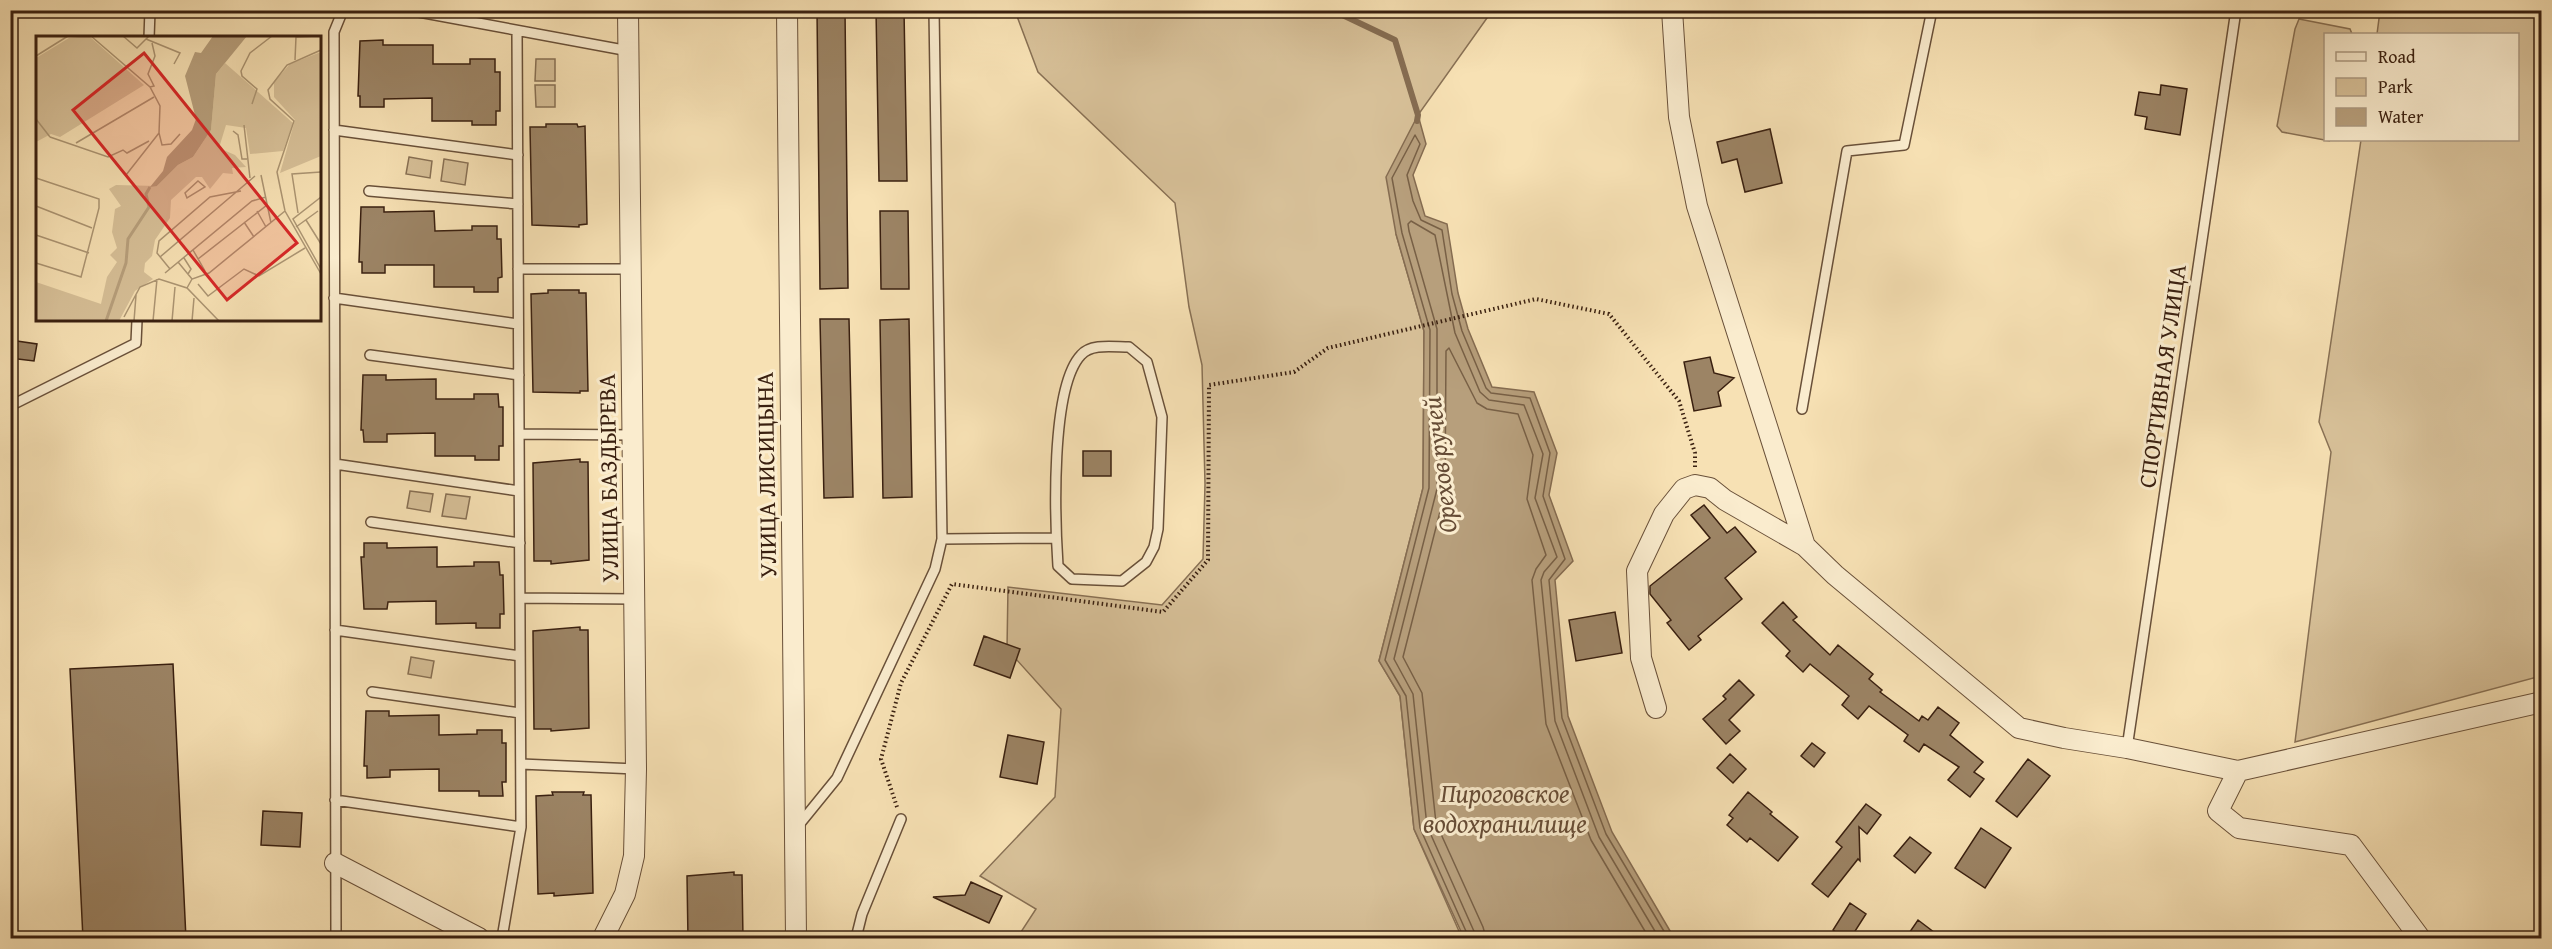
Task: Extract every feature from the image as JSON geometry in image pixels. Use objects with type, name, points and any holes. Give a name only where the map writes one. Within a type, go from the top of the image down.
[{"type":"street","name":"УЛИЦА БАЗДЫРЕВА","points":[[603,939],[625,894],[634,856],[636,769],[628,10]]},
{"type":"street","name":"УЛИЦА ЛИСИЦЫНА","points":[[787,10],[796,939]]},
{"type":"street","points":[[1672,10],[1678,117],[1697,206],[1805,546]]},
{"type":"street","points":[[1656,708],[1641,658],[1637,571],[1664,514],[1684,489],[1695,485],[1710,488],[1760,522],[1805,546],[1835,575],[2019,728],[2238,771],[2541,702]]},
{"type":"street","points":[[2238,771],[2218,811],[2239,828],[2351,845],[2420,939]]},
{"type":"street","points":[[335,863],[479,939]]},
{"type":"lane","points":[[149,36],[150,10]]},
{"type":"lane","points":[[336,939],[334,32],[343,10]]},
{"type":"lane","points":[[408,10],[628,51]]},
{"type":"lane","points":[[795,830],[837,778],[935,569],[942,539],[934,10]]},
{"type":"lane","points":[[1802,409],[1847,151],[1904,145],[1932,10]]},
{"type":"lane","name":"СПОРТИВНАЯ УЛИЦА","points":[[2127,748],[2236,10]]},
{"type":"lane","points":[[502,939],[521,827],[517,31]]},
{"type":"lane","points":[[334,130],[518,155]]},
{"type":"lane","points":[[369,190],[518,204]]},
{"type":"lane","points":[[518,269],[631,269]]},
{"type":"lane","points":[[334,298],[519,324]]},
{"type":"lane","points":[[10,405],[136,344],[137,321]]},
{"type":"lane","points":[[1129,346],[1147,362],[1162,417],[1158,529],[1154,547],[1146,562],[1122,580],[1072,579],[1058,566],[1056,538],[1058,421],[1074,365],[1081,354],[1090,348],[1129,346]]},
{"type":"lane","points":[[370,355],[519,375]]},
{"type":"lane","points":[[519,434],[633,435]]},
{"type":"lane","points":[[335,464],[519,491]]},
{"type":"lane","points":[[371,522],[520,543]]},
{"type":"lane","points":[[942,539],[1056,538]]},
{"type":"lane","points":[[520,598],[634,599]]},
{"type":"lane","points":[[335,630],[520,656]]},
{"type":"lane","points":[[372,692],[520,713]]},
{"type":"lane","points":[[520,764],[636,769]]},
{"type":"lane","points":[[335,800],[521,827]]},
{"type":"lane","points":[[856,939],[862,914],[901,819]]},
{"type":"path","points":[[901,819],[881,759],[901,683],[952,584],[1163,612],[1208,560],[1209,385],[1294,372],[1328,348],[1413,326],[1536,299],[1609,314],[1679,401],[1695,453],[1695,485]]},
{"type":"green space","points":[[1015,11],[1492,11],[1418,115],[1396,234],[1424,331],[1423,488],[1379,661],[1400,696],[1414,829],[1462,938],[1286,938],[1282,932],[1257,938],[1017,938],[1036,909],[980,876],[1055,797],[1061,709],[1007,649],[1008,587],[1162,605],[1203,559],[1205,484],[1202,365],[1189,307],[1175,203],[1038,72]]},
{"type":"green space","points":[[2380,11],[2541,11],[2541,676],[2295,742],[2331,452],[2319,422],[2361,141],[2519,141],[2519,33],[2377,33]]},
{"type":"green space","points":[[2299,19],[2350,29],[2352,33],[2324,33],[2324,140],[2282,132],[2277,126],[2295,29]]},
{"type":"green space","points":[[536,59],[555,59],[555,81],[535,81]]},
{"type":"green space","points":[[535,85],[555,85],[555,107],[536,107]]},
{"type":"green space","points":[[409,157],[432,161],[430,178],[406,174]]},
{"type":"green space","points":[[444,159],[468,163],[465,185],[441,181]]},
{"type":"green space","points":[[410,491],[433,494],[430,512],[407,508]]},
{"type":"green space","points":[[446,494],[470,497],[466,519],[442,516]]},
{"type":"green space","points":[[411,657],[434,661],[431,678],[408,674]]},
{"type":"water","name":"Пироговское водохранилище","points":[[1418,115],[1426,144],[1413,175],[1425,216],[1447,224],[1458,293],[1468,329],[1492,387],[1534,392],[1557,453],[1549,495],[1573,561],[1555,580],[1568,716],[1612,832],[1673,936],[1680,938],[1464,938],[1414,829],[1400,696],[1379,661],[1423,488],[1424,331],[1396,234],[1386,177]]},
{"type":"building","points":[[817,10],[845,10],[848,288],[820,289]]},
{"type":"building","points":[[876,10],[904,10],[907,181],[879,181]]},
{"type":"building","points":[[383,40],[383,45],[433,45],[433,64],[470,64],[470,59],[495,59],[495,72],[500,72],[500,111],[496,111],[496,125],[472,125],[472,121],[432,121],[432,98],[384,99],[384,107],[360,107],[360,96],[358,96],[360,41]]},
{"type":"building","points":[[2161,85],[2187,89],[2180,135],[2145,129],[2147,117],[2135,115],[2139,92],[2160,95]]},
{"type":"building","points":[[546,124],[585,126],[587,224],[579,225],[579,227],[532,225],[530,127],[546,127]]},
{"type":"building","points":[[1770,129],[1782,183],[1745,192],[1737,159],[1722,163],[1717,142]]},
{"type":"building","points":[[361,207],[384,207],[384,212],[434,211],[435,231],[472,230],[472,226],[497,226],[497,239],[501,239],[502,277],[498,278],[498,292],[474,292],[474,287],[434,287],[434,265],[385,265],[385,273],[362,273],[362,262],[359,262]]},
{"type":"building","points":[[880,211],[908,211],[909,289],[881,289]]},
{"type":"building","points":[[548,290],[579,290],[579,293],[586,293],[588,391],[580,391],[580,393],[533,392],[531,294],[548,293]]},
{"type":"building","points":[[820,319],[849,319],[853,497],[824,498]]},
{"type":"building","points":[[909,319],[912,497],[883,498],[880,320]]},
{"type":"building","points":[[10,340],[37,344],[34,361],[10,358]]},
{"type":"building","points":[[1710,357],[1714,373],[1734,378],[1718,392],[1721,406],[1694,411],[1684,362]]},
{"type":"building","points":[[363,375],[386,375],[386,380],[436,379],[436,399],[474,399],[474,394],[498,394],[499,407],[503,407],[503,446],[499,446],[499,460],[475,460],[475,456],[435,456],[435,433],[387,434],[387,442],[364,442],[363,430],[361,430]]},
{"type":"building","points":[[1083,451],[1111,451],[1111,476],[1083,476]]},
{"type":"building","points":[[580,459],[580,462],[588,462],[589,560],[551,564],[551,561],[534,561],[533,463]]},
{"type":"building","points":[[1704,505],[1727,533],[1735,527],[1756,552],[1725,578],[1742,599],[1698,636],[1701,640],[1689,650],[1667,623],[1671,620],[1650,594],[1650,586],[1710,538],[1691,515]]},
{"type":"building","points":[[364,543],[387,543],[387,548],[437,547],[437,567],[474,566],[474,562],[499,562],[500,575],[503,575],[504,614],[500,614],[500,628],[476,628],[476,623],[436,624],[436,601],[388,602],[387,609],[364,609],[361,557],[364,557]]},
{"type":"building","points":[[1783,602],[1797,617],[1793,620],[1830,655],[1838,645],[1873,674],[1869,679],[1882,690],[1880,692],[1919,721],[1922,716],[1928,720],[1938,707],[1959,723],[1950,735],[1983,762],[1974,772],[1984,779],[1970,797],[1948,780],[1959,767],[1924,744],[1919,752],[1904,741],[1908,735],[1869,706],[1858,719],[1842,705],[1849,696],[1810,664],[1803,672],[1786,656],[1790,651],[1762,623]]},
{"type":"building","points":[[1615,612],[1622,653],[1576,661],[1569,620]]},
{"type":"building","points":[[580,627],[580,630],[588,630],[589,728],[551,731],[551,729],[534,729],[533,631]]},
{"type":"building","points":[[984,636],[1020,649],[1010,678],[974,665]]},
{"type":"building","points":[[173,664],[186,939],[83,939],[70,669]]},
{"type":"building","points":[[1739,680],[1754,695],[1729,720],[1740,731],[1726,744],[1703,719],[1726,699],[1723,696]]},
{"type":"building","points":[[366,711],[389,711],[389,716],[439,715],[439,735],[477,734],[477,730],[502,730],[502,743],[506,743],[506,782],[502,782],[503,796],[479,796],[479,791],[439,791],[439,769],[390,770],[390,777],[367,778],[367,766],[364,766]]},
{"type":"building","points":[[1008,735],[1044,742],[1037,784],[1000,777]]},
{"type":"building","points":[[1812,743],[1825,753],[1814,767],[1801,756]]},
{"type":"building","points":[[1730,754],[1746,769],[1733,783],[1717,768]]},
{"type":"building","points":[[2028,759],[2050,776],[2017,817],[1996,801]]},
{"type":"building","points":[[552,792],[584,792],[583,795],[591,795],[593,893],[554,896],[554,893],[538,894],[536,796],[553,795]]},
{"type":"building","points":[[1748,792],[1798,837],[1778,861],[1750,838],[1747,842],[1727,825],[1733,818],[1729,815]]},
{"type":"building","points":[[1866,804],[1881,815],[1867,834],[1859,827],[1860,861],[1858,859],[1828,897],[1812,884],[1842,847],[1836,842]]},
{"type":"building","points":[[263,811],[302,813],[300,847],[261,845]]},
{"type":"building","points":[[1981,828],[2011,848],[1985,888],[1955,868]]},
{"type":"building","points":[[1910,837],[1931,853],[1915,873],[1894,856]]},
{"type":"building","points":[[734,872],[734,875],[742,875],[743,939],[688,939],[687,876]]},
{"type":"building","points":[[971,882],[1002,896],[989,923],[933,897],[965,895]]},
{"type":"building","points":[[1850,903],[1866,914],[1850,939],[1846,939],[1833,930]]},
{"type":"building","points":[[1918,920],[1943,939],[1905,939]]},
{"type":"waterway","name":"Орехов ручей","points":[[1332,10],[1395,40],[1418,115],[1417,121]]}]
